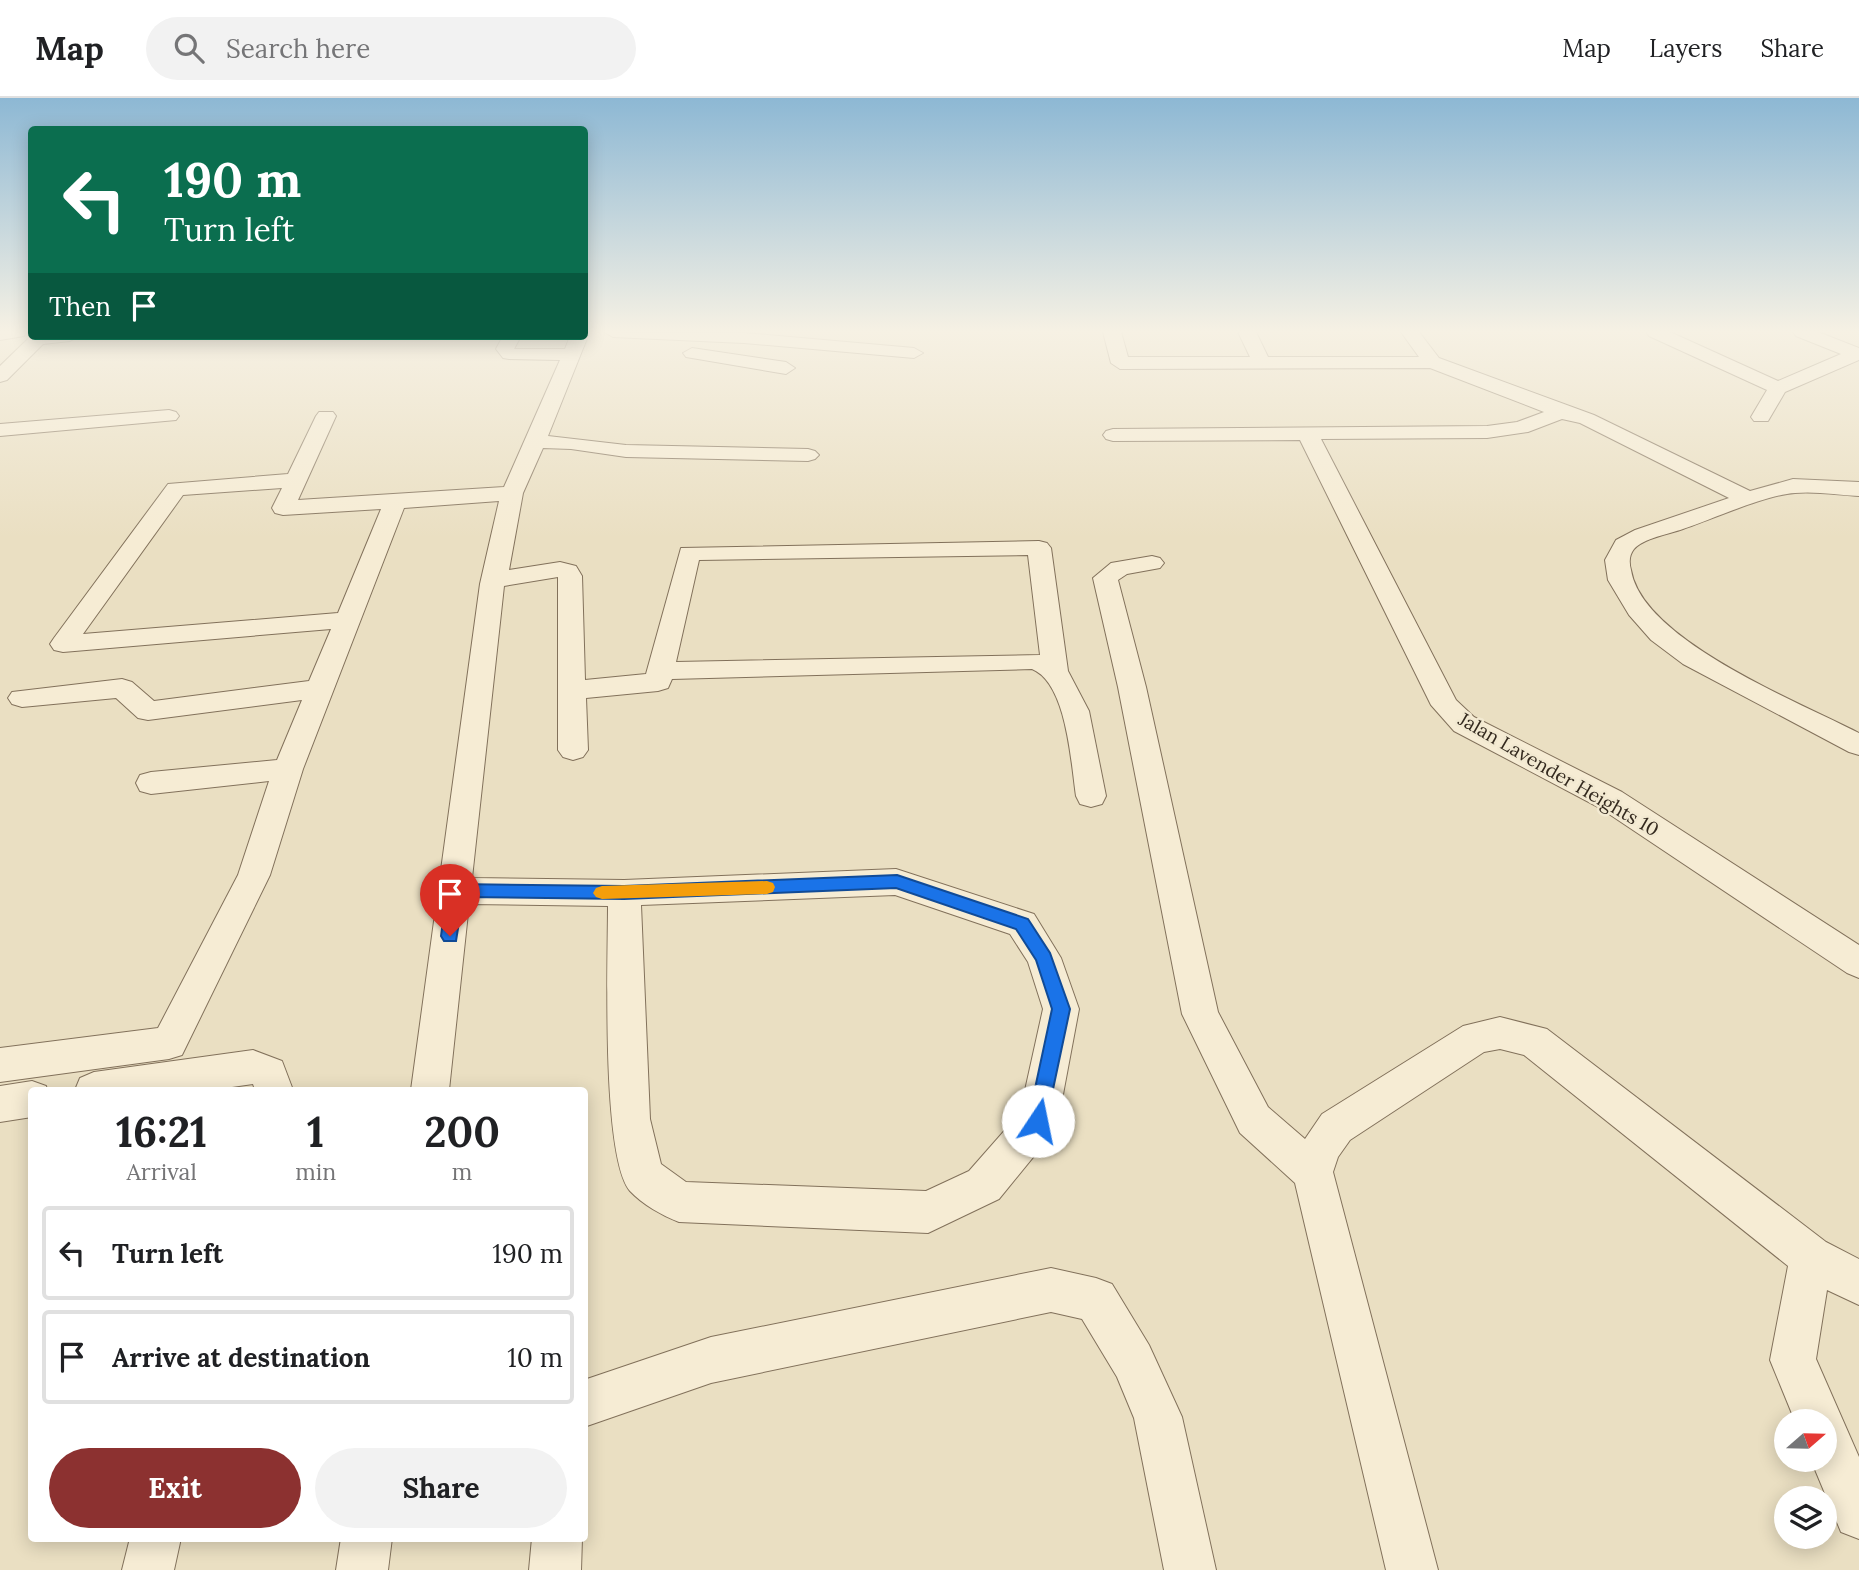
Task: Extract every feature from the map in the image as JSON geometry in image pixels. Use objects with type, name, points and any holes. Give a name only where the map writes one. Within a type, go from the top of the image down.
[{"type":"street","points":[[430,1087],[492,584],[512,493],[553,401]]},
{"type":"street","points":[[1533,401],[1587,419],[1748,499]]},
{"type":"street","points":[[1761,417],[1770,401]]},
{"type":"street","points":[[1113,435],[1487,432],[1521,428],[1562,412]]},
{"type":"street","points":[[0,430],[169,416]]},
{"type":"street","points":[[326,416],[283,508],[512,493]]},
{"type":"street","name":"Jalan Lavender Heights 10","points":[[1307,433],[1445,705],[1464,724],[1611,800],[1859,962]]},
{"type":"street","points":[[536,442],[571,443],[626,451],[808,455]]},
{"type":"street","points":[[296,480],[176,489],[63,644],[348,620]]},
{"type":"street","points":[[1859,489],[1793,486],[1748,499],[1643,535],[1625,545],[1617,560],[1620,580],[1638,610],[1660,634],[1692,658],[1859,745]]},
{"type":"street","points":[[0,1065],[169,1042],[254,875],[288,768],[395,502]]},
{"type":"street","points":[[572,690],[658,682],[689,553],[1039,548],[1055,671],[1072,701],[1091,796]]},
{"type":"street","points":[[1152,562],[1121,568],[1105,578],[1132,687],[1200,1014],[1254,1120],[1313,1172]]},
{"type":"street","points":[[495,580],[560,569],[567,571],[570,576],[573,750]]},
{"type":"street","points":[[661,671],[1032,661],[1055,671]]},
{"type":"street","points":[[22,698],[122,688],[148,711],[320,689]]},
{"type":"street","points":[[151,783],[288,768]]},
{"type":"street","points":[[455,891],[624,893],[897,882],[1022,924],[1044,958],[1061,1009],[1038,1121],[984,1185],[928,1212],[679,1202],[644,1176],[630,1119],[624,893]]},
{"type":"street","points":[[1412,1570],[1313,1172],[1321,1148],[1336,1126],[1476,1037],[1500,1033],[1534,1041],[1811,1257],[1859,1283]]},
{"type":"street","points":[[115,1087],[253,1067],[269,1073],[273,1087]]},
{"type":"street","points":[[0,1104],[28,1100]]},
{"type":"street","points":[[1811,1257],[1793,1360],[1814,1409]]},
{"type":"street","points":[[588,1403],[711,1360],[1051,1290],[1096,1300],[1133,1361],[1158,1418],[1191,1570]]},
{"type":"street","points":[[1838,1466],[1859,1514]]},
{"type":"street","points":[[148,1570],[155,1542]]},
{"type":"street","points":[[362,1570],[366,1542]]},
{"type":"street","points":[[555,1570],[557,1542]]},
{"type":"slow traffic","points":[[602,893],[767,887]]},
{"type":"route","points":[[450,936],[455,891],[624,893],[897,882],[1022,924],[1044,958],[1061,1009],[1038,1121]]}]
